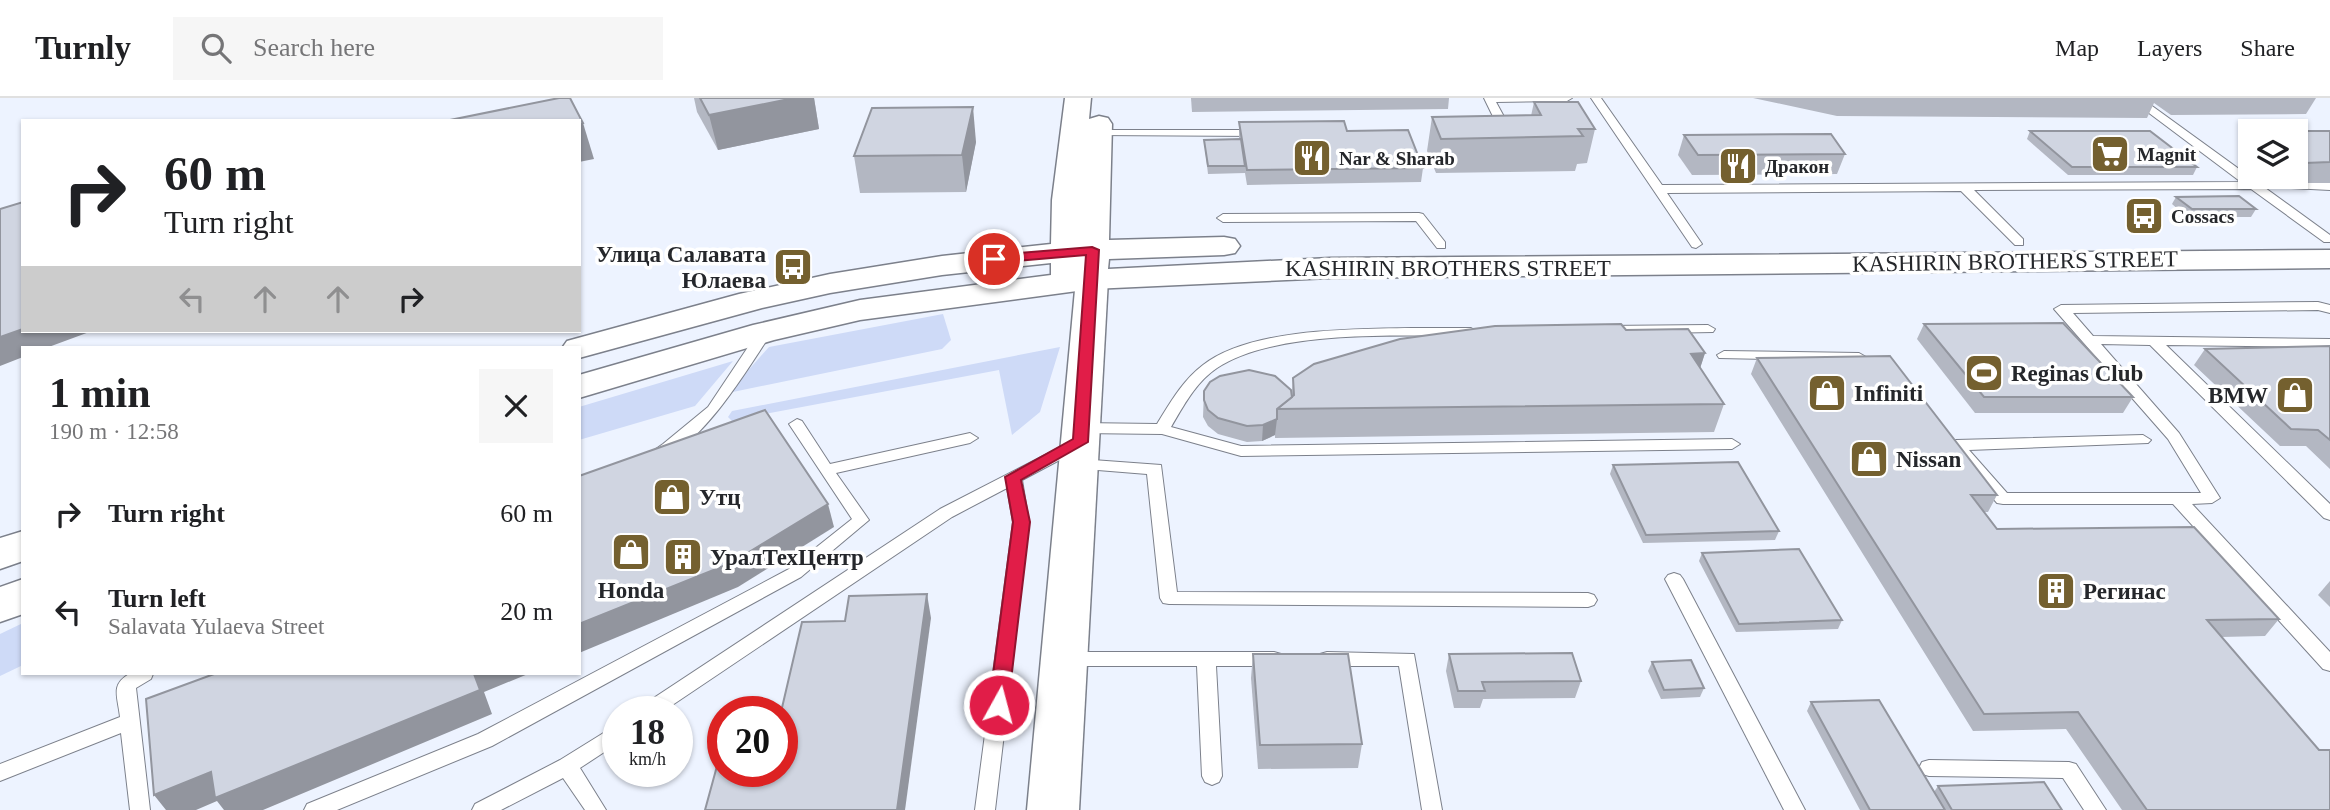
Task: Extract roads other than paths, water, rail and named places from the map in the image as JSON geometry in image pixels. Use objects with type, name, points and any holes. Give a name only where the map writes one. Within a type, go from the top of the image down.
[{"type":"main road","points":[[1053,810],[1088,340],[1067,200],[1078,98]]},
{"type":"main road","points":[[1079,266],[1099,133],[1101,98]]},
{"type":"main road","name":"KASHIRIN BROTHERS STREET","points":[[581,347],[773,296],[946,264],[1329,268],[1696,244],[2019,242],[2329,246]]},
{"type":"main road","name":"KASHIRIN BROTHERS STREET","points":[[581,386],[765,332],[1170,247],[1441,245],[1498,256],[2329,246]]},
{"type":"main road","points":[[0,554],[21,546]]},
{"type":"main road","points":[[0,606],[21,597]]},
{"type":"lane","points":[[1496,137],[1509,137],[1489,99],[1567,98]]},
{"type":"lane","points":[[1596,98],[1696,244]]},
{"type":"lane","points":[[2134,98],[2238,174]]},
{"type":"lane","points":[[1099,133],[1267,133]]},
{"type":"lane","points":[[2308,185],[2330,186]]},
{"type":"lane","points":[[1659,189],[2238,186]]},
{"type":"lane","points":[[1964,187],[2019,242]]},
{"type":"lane","points":[[2258,189],[2329,246]]},
{"type":"lane","points":[[1223,218],[1419,217],[1441,245]]},
{"type":"lane","points":[[2143,440],[1952,440],[2003,499],[2212,498],[2174,436],[2063,311],[2318,306],[2330,309]]},
{"type":"lane","points":[[1586,330],[1708,329]]},
{"type":"lane","points":[[1162,429],[1188,386],[1220,360],[1270,342],[1397,332],[1491,331]]},
{"type":"lane","points":[[643,457],[669,448],[713,410],[765,332]]},
{"type":"lane","points":[[2089,340],[2156,343],[2330,343]]},
{"type":"lane","points":[[2156,343],[2330,514]]},
{"type":"lane","points":[[1724,355],[1880,358]]},
{"type":"lane","points":[[314,810],[485,740],[795,573],[861,520],[797,424]]},
{"type":"lane","points":[[671,696],[946,513],[1080,445],[1162,429],[1241,451],[1732,444]]},
{"type":"lane","points":[[826,470],[970,438]]},
{"type":"lane","points":[[1080,445],[1155,468],[1169,598],[1588,600]]},
{"type":"lane","points":[[985,810],[1021,522],[1013,477]]},
{"type":"lane","points":[[2177,498],[2330,664]]},
{"type":"lane","points":[[1674,579],[1795,810]]},
{"type":"lane","points":[[1066,659],[1407,659],[1432,810]]},
{"type":"lane","points":[[1206,659],[1212,776]]},
{"type":"lane","points":[[140,810],[126,685],[142,675]]},
{"type":"lane","points":[[0,773],[130,721]]},
{"type":"lane","points":[[482,810],[567,766],[602,743]]},
{"type":"lane","points":[[567,766],[596,810]]},
{"type":"lane","points":[[1929,768],[2069,770],[2096,810]]},
{"type":"place","name":"Magnit","points":[[2110,154]]},
{"type":"place","name":"Nar & Sharab","points":[[1312,158]]},
{"type":"place","name":"Дракон","points":[[1738,166]]},
{"type":"place","name":"Cossacs","points":[[2144,216]]},
{"type":"place","name":"Улица Салавата Юлаева","points":[[793,267]]},
{"type":"place","name":"Reginas Club","points":[[1984,373]]},
{"type":"place","name":"Infiniti","points":[[1827,393]]},
{"type":"place","name":"BMW","points":[[2295,395]]},
{"type":"place","name":"Nissan","points":[[1869,459]]},
{"type":"place","name":"Утц","points":[[672,497]]},
{"type":"place","name":"Honda","points":[[631,552]]},
{"type":"place","name":"УралТехЦентр","points":[[683,557]]},
{"type":"place","name":"Регинас","points":[[2056,591]]}]
